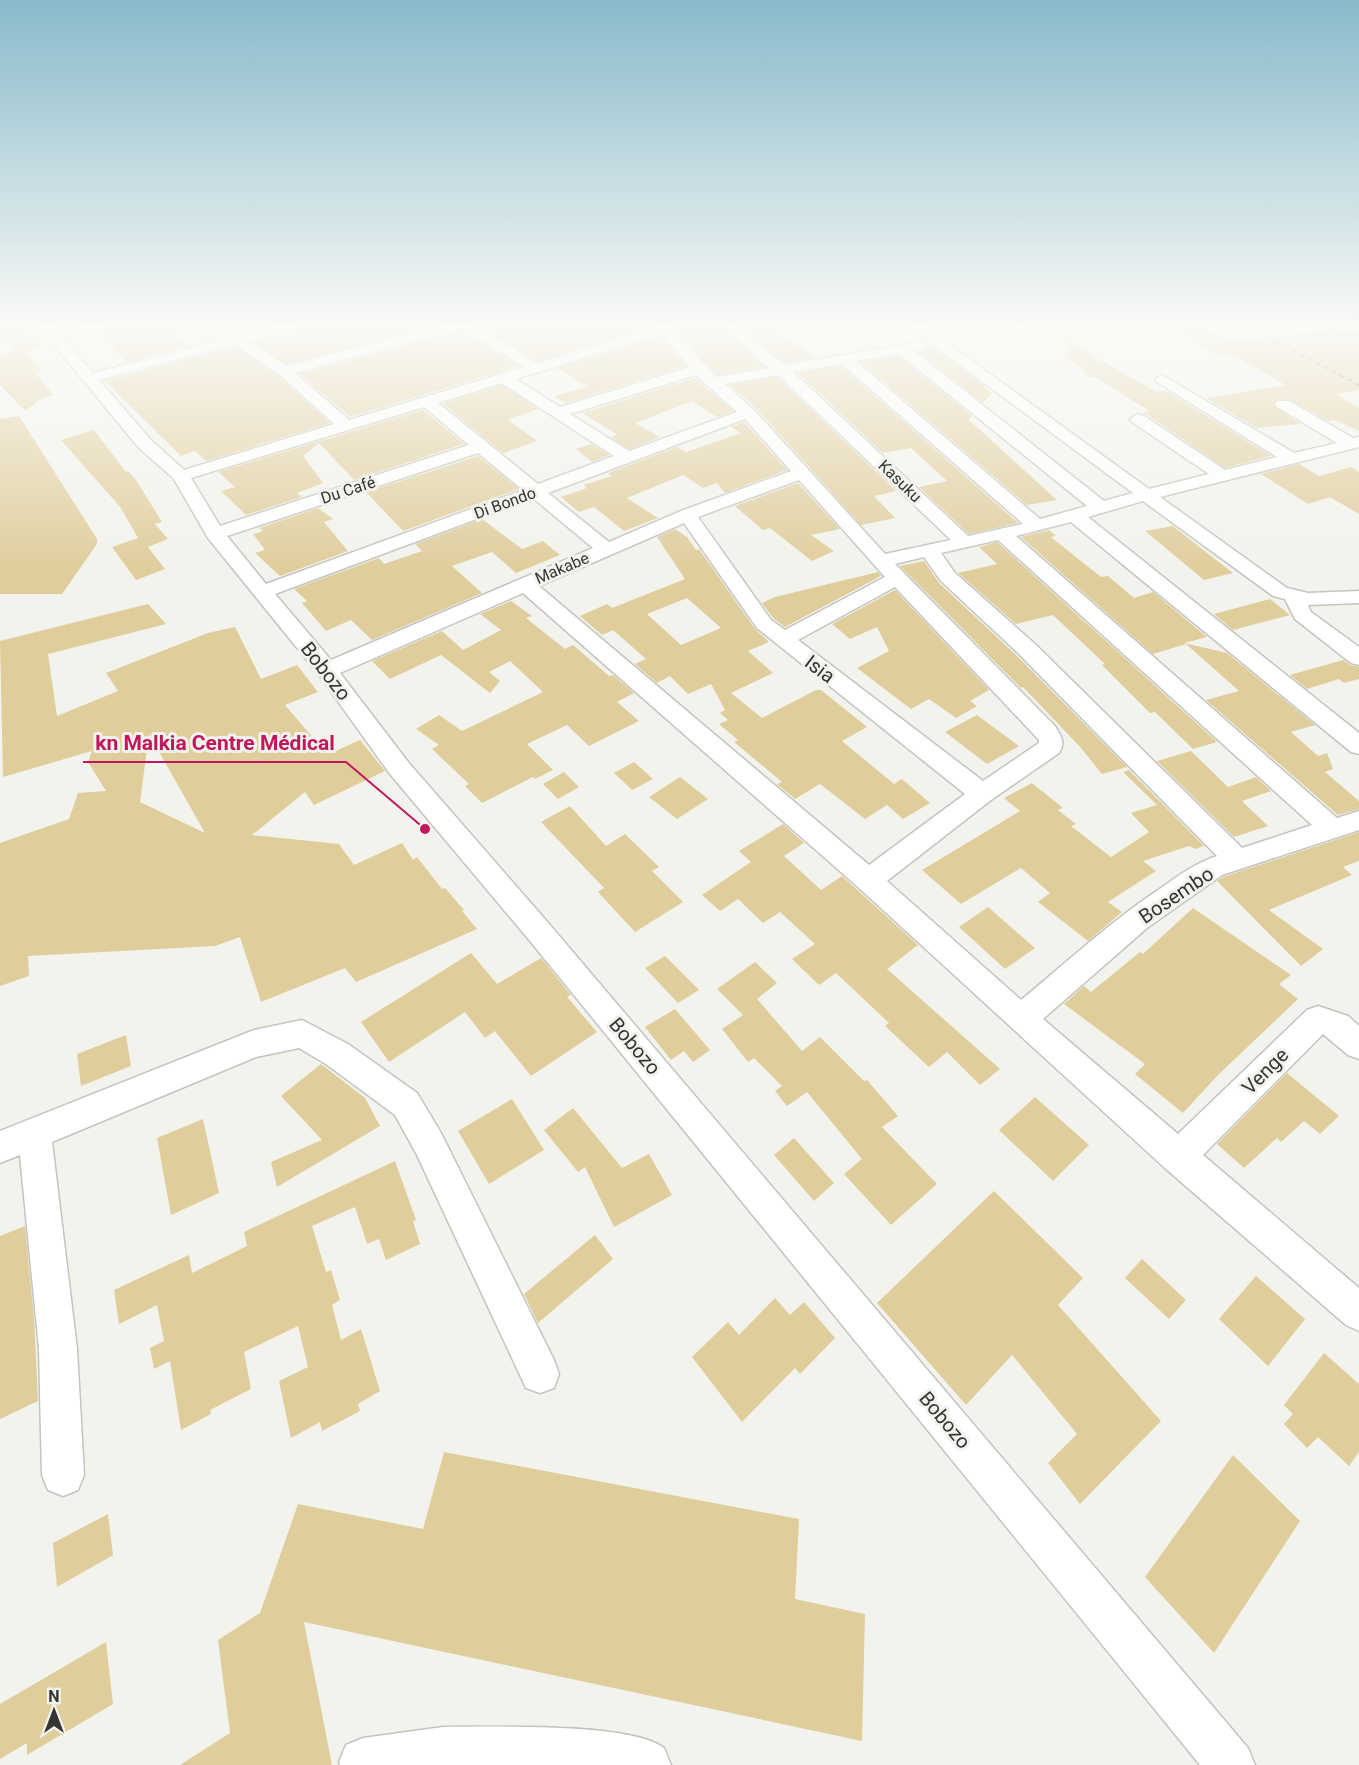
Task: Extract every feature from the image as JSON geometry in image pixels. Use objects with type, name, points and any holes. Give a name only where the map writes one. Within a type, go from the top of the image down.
[{"type":"street","name":"Bobozo","points":[[114,407],[144,443],[181,476],[215,534],[327,670],[399,768],[653,1067],[1230,1765]]},
{"type":"street","points":[[325,407],[347,427]]},
{"type":"street","points":[[181,476],[410,407]]},
{"type":"street","points":[[434,407],[606,549]]},
{"type":"street","points":[[552,407],[628,458]]},
{"type":"street","points":[[560,412],[579,407]]},
{"type":"street","points":[[740,407],[881,561],[1047,732],[1051,740],[1051,747],[982,794],[868,880]]},
{"type":"street","name":"Kasuku","points":[[822,407],[964,543]]},
{"type":"street","points":[[901,407],[1037,526]]},
{"type":"street","points":[[975,407],[1101,508]]},
{"type":"street","points":[[1025,407],[1280,592],[1294,597],[1323,599],[1359,597]]},
{"type":"street","points":[[1208,407],[1292,459]]},
{"type":"street","points":[[1289,407],[1355,443]]},
{"type":"street","name":"Di Bondo","points":[[262,592],[748,414]]},
{"type":"street","points":[[1138,419],[1223,476]]},
{"type":"street","points":[[881,561],[1037,526],[1144,495],[1355,443]]},
{"type":"street","name":"Du Café","points":[[215,534],[482,446]]},
{"type":"street","name":"Makabe","points":[[327,670],[606,549],[801,473]]},
{"type":"street","name":"Isia","points":[[687,516],[764,624],[982,794]]},
{"type":"street","points":[[1075,516],[1359,746]]},
{"type":"street","points":[[1002,534],[1333,829]]},
{"type":"street","points":[[929,551],[948,577],[1027,649],[1237,860]]},
{"type":"street","points":[[782,640],[898,578]]},
{"type":"street","points":[[525,584],[868,880],[1021,1019],[1359,1312]]},
{"type":"street","points":[[1294,597],[1302,615],[1359,658]]},
{"type":"street","name":"Bosembo","points":[[1021,1019],[1175,892],[1213,868],[1359,820]]},
{"type":"street","name":"Venge","points":[[1178,1157],[1318,1019],[1337,1026],[1359,1044]]},
{"type":"street","points":[[0,1147],[254,1044],[302,1034],[337,1054],[406,1104],[429,1144],[540,1374]]},
{"type":"street","points":[[35,1134],[58,1349],[63,1475]]},
{"type":"street","points":[[363,1762],[443,1751],[553,1751],[642,1761],[647,1765]]},
{"type":"building","points":[[132,407],[313,407],[330,423],[206,461],[195,451],[181,456]]},
{"type":"building","points":[[339,407],[382,407],[350,417]]},
{"type":"building","points":[[447,407],[538,409],[508,420],[537,441],[503,453]]},
{"type":"building","points":[[600,407],[676,407],[635,423],[660,437],[629,449],[611,437],[618,435],[582,413]]},
{"type":"building","points":[[702,407],[729,407],[733,411],[717,417]]},
{"type":"building","points":[[809,407],[896,491],[874,496],[895,518],[861,525],[756,408]]},
{"type":"building","points":[[835,407],[888,407],[1018,523],[969,534],[919,487],[947,481],[911,448],[883,453]]},
{"type":"building","points":[[914,407],[961,407],[972,416],[969,420],[1057,500],[1027,505]]},
{"type":"building","points":[[1143,407],[1193,407],[1271,456],[1225,468],[1143,412],[1149,411]]},
{"type":"building","points":[[1222,407],[1276,407],[1300,424],[1257,428]]},
{"type":"building","points":[[1304,407],[1359,408],[1359,431],[1335,420],[1328,421]]},
{"type":"building","points":[[423,410],[464,444],[354,480],[319,443],[303,456],[323,483],[297,493],[302,497],[246,515],[221,491],[235,487],[218,472]]},
{"type":"building","points":[[19,416],[97,539],[97,544],[62,594],[0,594],[0,419]]},
{"type":"building","points":[[744,422],[787,470],[725,493],[717,483],[703,488],[683,475],[627,498],[658,518],[624,531],[594,507],[579,512],[561,497],[587,488],[584,485],[612,476],[608,473],[677,447],[686,452],[741,433],[731,427]]},
{"type":"building","points":[[94,430],[126,472],[128,471],[136,480],[162,522],[155,524],[168,539],[148,547],[165,569],[136,580],[112,547],[138,538],[121,508],[61,440]]},
{"type":"building","points":[[591,444],[609,455],[592,462],[576,449]]},
{"type":"building","points":[[478,456],[519,489],[403,531],[366,492]]},
{"type":"building","points":[[1299,464],[1319,476],[1351,467],[1359,472],[1359,514],[1330,497],[1308,504],[1261,474]]},
{"type":"building","points":[[798,483],[840,529],[811,535],[834,551],[812,561],[770,528],[763,530],[735,506]]},
{"type":"building","points":[[318,508],[333,519],[324,522],[348,551],[280,576],[255,553],[265,550],[253,534],[263,531],[259,528]]},
{"type":"building","points":[[482,519],[522,549],[543,541],[560,555],[516,573],[492,552],[452,566],[482,593],[372,640],[351,620],[326,631],[302,603],[307,601],[294,589],[379,558],[384,564],[422,551],[415,544]]},
{"type":"building","points":[[1173,526],[1233,573],[1204,580],[1145,531]]},
{"type":"building","points":[[675,529],[687,537],[696,550],[699,549],[755,629],[769,642],[748,651],[773,673],[731,693],[762,718],[816,690],[821,690],[867,727],[842,741],[894,784],[902,779],[930,803],[903,819],[887,805],[865,819],[820,784],[795,799],[777,784],[782,782],[734,742],[738,740],[719,724],[728,720],[720,713],[725,710],[711,684],[688,694],[670,676],[657,683],[635,664],[646,659],[613,630],[602,635],[580,616],[607,604],[612,608],[685,579],[657,537]],"holes":[[[687,598],[721,628],[681,645],[647,614]]]},
{"type":"building","points":[[1049,530],[1056,536],[1051,537],[1101,577],[1108,576],[1134,598],[1153,592],[1207,637],[1184,643],[1227,653],[1315,725],[1291,732],[1318,756],[1327,753],[1333,769],[1325,772],[1359,801],[1359,809],[1338,815],[1206,700],[1239,691],[1186,644],[1153,654],[1021,537]]},
{"type":"building","points":[[997,542],[1217,742],[1193,749],[1155,712],[1150,713],[1102,665],[1105,664],[1053,615],[1016,624],[958,573],[997,564],[979,547]]},
{"type":"building","points":[[924,561],[939,583],[1017,656],[1127,767],[1102,774],[1081,748],[1023,687],[1021,688],[900,566]]},
{"type":"building","points":[[878,572],[881,576],[785,627],[773,618],[762,603],[775,597]]},
{"type":"building","points":[[895,590],[989,690],[970,701],[977,706],[956,718],[929,699],[911,709],[857,668],[889,651],[877,627],[850,639],[832,624]]},
{"type":"building","points":[[1270,599],[1290,615],[1233,630],[1214,614]]},
{"type":"building","points":[[511,601],[532,616],[526,618],[565,649],[573,645],[609,676],[613,675],[634,693],[617,702],[639,721],[589,746],[567,725],[527,744],[553,770],[535,779],[533,777],[482,803],[465,786],[469,784],[432,749],[439,745],[416,729],[439,715],[462,731],[543,692],[510,661],[489,672],[500,681],[490,693],[441,655],[390,679],[372,661],[442,631],[463,650],[501,630],[480,614]]},
{"type":"building","points":[[148,604],[166,624],[48,654],[57,716],[118,691],[106,673],[208,633],[235,627],[261,679],[297,665],[318,692],[285,705],[315,740],[321,738],[333,752],[360,740],[385,771],[314,805],[305,792],[252,835],[339,844],[354,865],[402,843],[413,860],[417,857],[442,889],[445,888],[464,910],[462,911],[477,929],[356,982],[345,968],[261,1002],[240,937],[215,946],[28,956],[29,976],[0,986],[0,843],[69,819],[78,793],[106,791],[88,762],[92,751],[3,777],[0,641]],"holes":[[[149,734],[205,833],[140,802]]]},
{"type":"building","points":[[1343,660],[1359,667],[1359,679],[1344,683],[1339,679],[1307,689],[1290,675]]},
{"type":"building","points":[[977,715],[1019,746],[987,764],[945,732]]},
{"type":"building","points":[[1191,751],[1228,787],[1256,777],[1271,791],[1242,801],[1268,826],[1234,837],[1157,761]]},
{"type":"building","points":[[634,762],[653,779],[632,790],[614,773]]},
{"type":"building","points":[[1129,770],[1204,846],[1195,849],[1189,846],[1143,861],[1156,871],[1108,902],[1122,912],[1088,941],[1038,902],[1050,893],[1021,868],[961,904],[922,870],[1020,811],[1004,798],[1032,783],[1063,808],[1058,810],[1076,824],[1071,826],[1111,857],[1149,832],[1131,813],[1157,805],[1123,772]]},
{"type":"building","points":[[564,772],[579,787],[558,799],[543,784]]},
{"type":"building","points":[[680,777],[708,799],[677,819],[649,797]]},
{"type":"building","points":[[570,806],[606,846],[625,834],[659,867],[652,871],[683,902],[635,932],[598,892],[604,888],[541,822]]},
{"type":"building","points":[[783,824],[804,843],[784,856],[821,890],[842,876],[918,945],[887,969],[1000,1069],[980,1085],[947,1052],[929,1067],[885,1026],[889,1023],[836,973],[819,985],[792,959],[815,944],[780,912],[763,923],[738,899],[720,911],[702,895],[751,862],[739,851]]},
{"type":"building","points":[[1359,832],[1359,861],[1343,867],[1352,875],[1269,910],[1323,949],[1301,966],[1217,881],[1223,877]]},
{"type":"building","points":[[988,907],[1035,948],[1005,969],[959,927]]},
{"type":"building","points":[[1193,908],[1291,975],[1279,984],[1298,999],[1219,1074],[1183,1113],[1135,1074],[1145,1064],[1064,1004],[1084,986],[1091,992],[1140,952],[1143,954]]},
{"type":"building","points":[[471,953],[497,984],[541,958],[571,995],[567,997],[597,1032],[531,1076],[495,1031],[485,1038],[465,1012],[389,1062],[361,1022]]},
{"type":"building","points":[[665,956],[699,990],[678,1003],[645,968]]},
{"type":"building","points":[[755,962],[777,983],[757,999],[802,1051],[820,1037],[864,1081],[867,1080],[898,1116],[882,1127],[937,1184],[891,1225],[844,1174],[862,1159],[807,1092],[787,1106],[775,1091],[782,1086],[754,1058],[748,1062],[722,1029],[743,1015],[717,989]]},
{"type":"building","points":[[675,1009],[710,1050],[693,1062],[684,1051],[671,1060],[645,1027]]},
{"type":"building","points":[[126,1035],[131,1066],[81,1086],[77,1054]]},
{"type":"building","points":[[321,1064],[365,1098],[380,1126],[277,1187],[271,1162],[322,1140],[281,1096]]},
{"type":"building","points":[[1287,1073],[1339,1116],[1320,1134],[1304,1121],[1281,1142],[1277,1138],[1244,1168],[1217,1144]]},
{"type":"building","points":[[1035,1097],[1089,1145],[1053,1181],[999,1130]]},
{"type":"building","points":[[512,1099],[544,1150],[489,1184],[458,1131]]},
{"type":"building","points":[[573,1108],[622,1168],[649,1154],[672,1195],[614,1227],[585,1167],[578,1172],[544,1130]]},
{"type":"building","points":[[203,1119],[219,1193],[171,1215],[157,1138]]},
{"type":"building","points":[[794,1138],[834,1183],[814,1201],[774,1155]]},
{"type":"building","points":[[395,1161],[416,1220],[413,1221],[420,1244],[386,1260],[379,1239],[367,1244],[355,1207],[312,1226],[326,1272],[331,1270],[340,1300],[332,1305],[341,1340],[361,1329],[380,1391],[358,1404],[360,1411],[322,1431],[320,1422],[291,1438],[279,1381],[308,1367],[298,1326],[244,1352],[251,1389],[210,1410],[211,1414],[181,1430],[170,1361],[154,1369],[150,1348],[164,1341],[157,1305],[119,1324],[114,1290],[189,1255],[192,1273],[247,1246],[244,1232]]},
{"type":"building","points":[[994,1191],[1083,1278],[1058,1305],[1161,1421],[1080,1504],[1048,1463],[1077,1434],[1012,1355],[966,1405],[877,1303]]},
{"type":"building","points":[[25,1226],[34,1318],[38,1401],[0,1419],[0,1236]]},
{"type":"building","points":[[595,1235],[613,1259],[538,1323],[524,1294]]},
{"type":"building","points":[[1142,1259],[1186,1300],[1169,1319],[1125,1278]]},
{"type":"building","points":[[1256,1276],[1305,1319],[1268,1366],[1219,1319]]},
{"type":"building","points":[[775,1298],[790,1315],[804,1302],[835,1338],[800,1374],[795,1368],[742,1422],[692,1357],[728,1322],[739,1335]]},
{"type":"building","points":[[1324,1353],[1359,1384],[1359,1452],[1349,1466],[1318,1437],[1307,1448],[1284,1424],[1293,1414],[1284,1405]]},
{"type":"building","points":[[444,1452],[799,1519],[795,1599],[865,1614],[862,1741],[304,1622],[332,1765],[180,1765],[230,1733],[218,1640],[260,1613],[298,1504],[423,1529]]},
{"type":"building","points":[[1233,1455],[1300,1521],[1214,1653],[1145,1577]]},
{"type":"building","points":[[108,1514],[113,1555],[57,1587],[53,1543]]},
{"type":"building","points":[[106,1642],[113,1704],[27,1755],[27,1743],[0,1759],[0,1704]]},
{"type":"place","name":"kn Malkia Centre Médical","points":[[425,829]]}]
